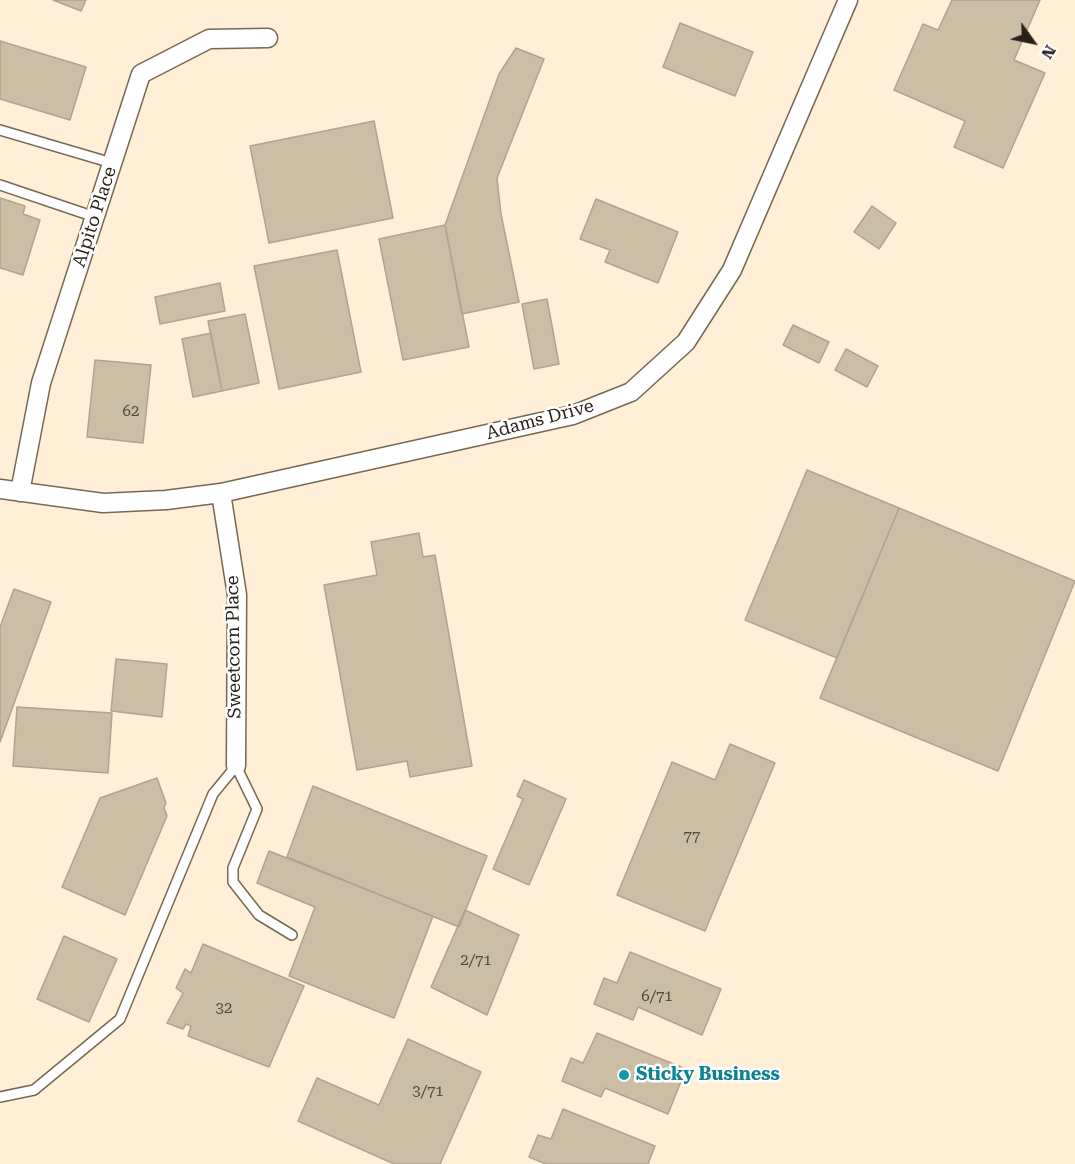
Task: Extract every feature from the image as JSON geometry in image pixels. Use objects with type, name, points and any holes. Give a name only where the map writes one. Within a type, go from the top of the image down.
[{"type":"street","name":"Adams Drive","points":[[0,489],[103,503],[166,500],[221,493],[573,415],[631,392],[686,342],[732,270],[848,0]]},
{"type":"street","name":"Alpito Place","points":[[20,492],[41,382],[141,74],[209,39],[268,38]]},
{"type":"street","name":"Sweetcorn Place","points":[[221,493],[237,595],[236,766]]},
{"type":"lane","points":[[0,130],[112,163]]},
{"type":"lane","points":[[0,185],[95,217]]},
{"type":"lane","points":[[0,1097],[34,1090],[120,1019],[213,794],[236,766],[257,809],[233,868],[233,882],[259,915],[292,935]]},
{"type":"building","points":[[53,0],[86,0],[81,11]]},
{"type":"building","points":[[952,0],[1040,0],[1014,60],[1045,73],[1003,168],[954,147],[965,121],[894,90],[923,24],[938,30]]},
{"type":"building","points":[[680,23],[753,52],[735,96],[663,67]]},
{"type":"building","points":[[0,41],[86,67],[70,120],[0,99]]},
{"type":"building","points":[[516,48],[544,59],[497,178],[501,214],[519,302],[462,314],[445,225],[499,74]]},
{"type":"building","points":[[374,121],[393,218],[269,243],[250,146]]},
{"type":"building","points":[[0,198],[25,206],[23,214],[40,220],[23,275],[0,268]]},
{"type":"building","points":[[596,199],[678,232],[658,283],[605,262],[610,250],[580,239]]},
{"type":"building","points":[[872,206],[896,223],[879,249],[854,232]]},
{"type":"building","points":[[445,225],[469,347],[403,360],[379,239]]},
{"type":"building","points":[[337,250],[361,372],[279,389],[254,266]]},
{"type":"building","points":[[220,283],[225,311],[160,324],[155,297]]},
{"type":"building","points":[[547,299],[559,364],[534,369],[522,304]]},
{"type":"building","points":[[245,314],[259,383],[222,391],[208,321]]},
{"type":"building","points":[[793,325],[829,342],[819,363],[783,345]]},
{"type":"building","points":[[211,333],[222,391],[193,397],[182,339]]},
{"type":"building","points":[[846,349],[878,366],[867,387],[835,370]]},
{"type":"building","points":[[95,360],[151,365],[143,443],[87,437]]},
{"type":"building","points":[[807,470],[899,508],[837,658],[745,620]]},
{"type":"building","points":[[899,508],[1075,581],[998,771],[820,698]]},
{"type":"building","points":[[419,533],[423,557],[435,555],[472,766],[410,777],[407,761],[357,770],[324,585],[377,575],[371,542]]},
{"type":"building","points":[[14,589],[51,602],[0,742],[0,627]]},
{"type":"building","points":[[116,659],[167,664],[162,717],[111,711]]},
{"type":"building","points":[[17,707],[112,713],[108,773],[13,766]]},
{"type":"building","points":[[730,744],[775,763],[705,931],[617,895],[672,762],[715,780]]},
{"type":"building","points":[[157,778],[166,803],[164,808],[167,816],[125,915],[62,887],[100,798]]},
{"type":"building","points":[[524,780],[566,799],[529,885],[493,869],[523,799],[517,796]]},
{"type":"building","points":[[313,786],[487,856],[459,927],[287,857]]},
{"type":"building","points":[[269,851],[433,916],[394,1018],[289,976],[315,907],[257,883]]},
{"type":"building","points":[[465,910],[519,935],[487,1015],[431,987]]},
{"type":"building","points":[[64,936],[117,959],[89,1022],[37,999]]},
{"type":"building","points":[[203,944],[304,986],[269,1067],[188,1036],[191,1026],[186,1024],[183,1029],[167,1023],[183,993],[176,988],[185,969],[191,973]]},
{"type":"building","points":[[630,952],[721,989],[702,1035],[638,1007],[633,1020],[594,1004],[604,978],[617,983]]},
{"type":"building","name":"Sticky Business","points":[[597,1033],[686,1069],[668,1114],[605,1088],[601,1097],[562,1081],[571,1058],[583,1063]]},
{"type":"building","points":[[408,1039],[481,1072],[440,1164],[394,1164],[298,1121],[317,1078],[379,1105]]},
{"type":"building","points":[[563,1109],[655,1146],[648,1164],[546,1164],[529,1157],[538,1135],[551,1139]]},
{"type":"place","name":"Sticky Business","points":[[624,1075]]}]
